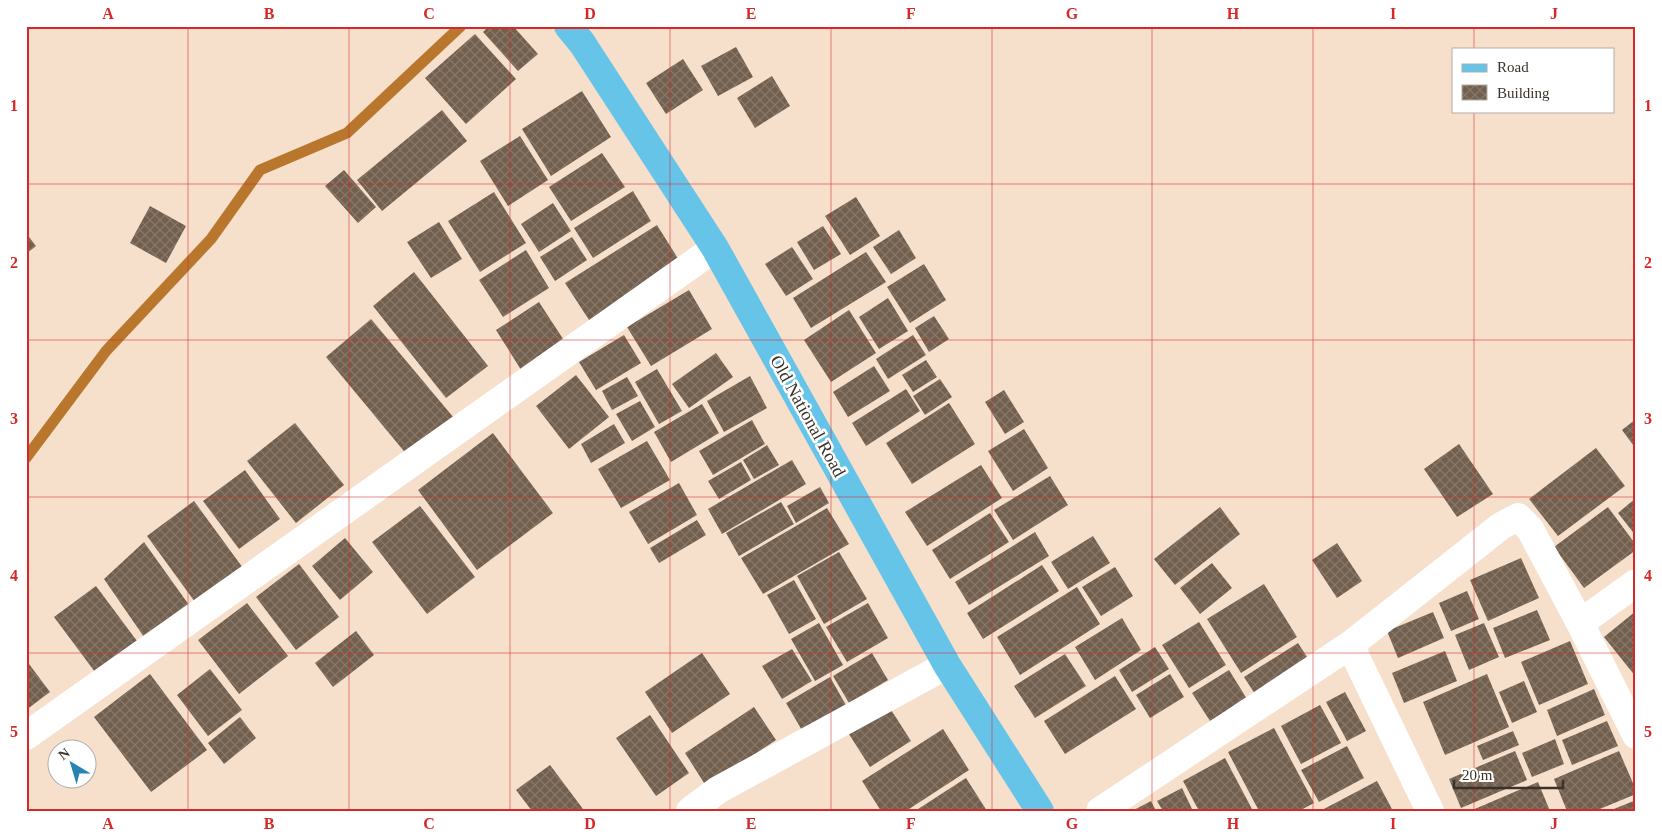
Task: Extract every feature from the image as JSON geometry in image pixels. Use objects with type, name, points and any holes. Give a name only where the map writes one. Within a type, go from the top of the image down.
[{"type":"main road","name":"Old National Road","points":[[568,26],[582,43],[715,248],[947,665],[1040,811]]},
{"type":"street","points":[[26,736],[715,248]]},
{"type":"street","points":[[1100,811],[1350,645],[1501,526],[1518,517],[1530,530],[1580,623],[1636,735]]},
{"type":"street","points":[[1580,623],[1636,583]]},
{"type":"street","points":[[1350,645],[1430,811]]},
{"type":"street","points":[[690,811],[718,790],[947,665]]},
{"type":"building","points":[[489,26],[513,26],[538,54],[518,71],[483,32]]},
{"type":"building","points":[[475,34],[516,79],[466,124],[425,78]]},
{"type":"building","points":[[736,47],[753,77],[718,96],[701,66]]},
{"type":"building","points":[[683,59],[703,90],[666,114],[646,83]]},
{"type":"building","points":[[772,76],[790,106],[755,128],[737,98]]},
{"type":"building","points":[[582,91],[611,137],[551,176],[522,129]]},
{"type":"building","points":[[442,110],[467,141],[382,211],[357,180]]},
{"type":"building","points":[[520,136],[548,180],[508,206],[480,161]]},
{"type":"building","points":[[602,153],[625,187],[571,221],[549,187]]},
{"type":"building","points":[[344,170],[376,207],[358,223],[325,186]]},
{"type":"building","points":[[633,191],[651,221],[593,258],[574,228]]},
{"type":"building","points":[[494,192],[526,243],[480,272],[448,221]]},
{"type":"building","points":[[856,197],[880,236],[850,255],[825,216]]},
{"type":"building","points":[[553,203],[571,231],[539,252],[521,224]]},
{"type":"building","points":[[150,206],[186,226],[166,263],[130,243]]},
{"type":"building","points":[[439,222],[462,259],[431,278],[407,242]]},
{"type":"building","points":[[657,225],[682,265],[591,323],[565,283]]},
{"type":"building","points":[[823,226],[841,254],[814,270],[797,242]]},
{"type":"building","points":[[899,230],[916,258],[891,274],[873,247]]},
{"type":"building","points":[[26,233],[36,246],[26,254]]},
{"type":"building","points":[[572,237],[587,260],[555,281],[540,257]]},
{"type":"building","points":[[792,247],[813,279],[786,296],[765,264]]},
{"type":"building","points":[[526,250],[549,288],[503,317],[479,280]]},
{"type":"building","points":[[866,252],[886,282],[811,328],[793,298]]},
{"type":"building","points":[[924,264],[946,300],[910,323],[887,287]]},
{"type":"building","points":[[414,272],[488,366],[446,398],[373,306]]},
{"type":"building","points":[[689,290],[712,329],[651,366],[627,327]]},
{"type":"building","points":[[888,298],[908,331],[879,349],[859,317]]},
{"type":"building","points":[[539,302],[567,345],[523,373],[496,330]]},
{"type":"building","points":[[849,310],[876,353],[831,382],[804,340]]},
{"type":"building","points":[[934,316],[949,339],[929,352],[915,328]]},
{"type":"building","points":[[371,319],[454,418],[408,456],[326,357]]},
{"type":"building","points":[[624,335],[641,363],[596,390],[579,362]]},
{"type":"building","points":[[913,335],[926,355],[888,379],[876,359]]},
{"type":"building","points":[[716,353],[733,377],[689,408],[672,384]]},
{"type":"building","points":[[926,360],[937,377],[913,392],[902,375]]},
{"type":"building","points":[[874,366],[890,391],[848,417],[833,392]]},
{"type":"building","points":[[657,369],[682,411],[659,424],[635,382]]},
{"type":"building","points":[[576,375],[609,417],[569,449],[536,406]]},
{"type":"building","points":[[750,376],[767,408],[724,432],[707,401]]},
{"type":"building","points":[[627,377],[638,396],[612,410],[602,391]]},
{"type":"building","points":[[940,379],[952,397],[925,415],[913,396]]},
{"type":"building","points":[[906,389],[920,411],[866,446],[852,423]]},
{"type":"building","points":[[1004,390],[1024,422],[1005,434],[985,402]]},
{"type":"building","points":[[640,401],[655,427],[632,441],[616,414]]},
{"type":"building","points":[[949,403],[975,444],[912,484],[886,443]]},
{"type":"building","points":[[702,404],[719,433],[671,462],[654,432]]},
{"type":"building","points":[[1636,419],[1636,449],[1622,430]]},
{"type":"building","points":[[752,420],[765,444],[713,475],[699,451]]},
{"type":"building","points":[[295,423],[344,485],[296,523],[247,461]]},
{"type":"building","points":[[614,424],[625,443],[591,463],[581,444]]},
{"type":"building","points":[[1024,429],[1048,468],[1013,491],[988,451]]},
{"type":"building","points":[[493,433],[553,513],[477,570],[418,490]]},
{"type":"building","points":[[647,441],[670,480],[621,508],[598,469]]},
{"type":"building","points":[[1459,444],[1493,494],[1457,517],[1424,469]]},
{"type":"building","points":[[767,445],[779,465],[754,479],[743,460]]},
{"type":"building","points":[[1596,448],[1625,486],[1558,536],[1529,499]]},
{"type":"building","points":[[792,460],[806,484],[722,534],[708,509]]},
{"type":"building","points":[[741,462],[751,480],[719,499],[708,481]]},
{"type":"building","points":[[981,465],[1002,498],[927,546],[905,512]]},
{"type":"building","points":[[245,470],[280,519],[239,549],[203,501]]},
{"type":"building","points":[[1050,476],[1068,505],[1013,540],[994,510]]},
{"type":"building","points":[[679,483],[697,515],[648,544],[629,512]]},
{"type":"building","points":[[820,487],[829,503],[796,523],[787,506]]},
{"type":"building","points":[[1636,498],[1636,536],[1618,513]]},
{"type":"building","points":[[194,501],[243,568],[195,602],[147,536]]},
{"type":"building","points":[[781,502],[794,524],[739,556],[726,533]]},
{"type":"building","points":[[420,506],[475,577],[427,614],[372,542]]},
{"type":"building","points":[[1220,507],[1240,534],[1175,585],[1154,559]]},
{"type":"building","points":[[1608,507],[1636,545],[1636,550],[1584,588],[1554,547]]},
{"type":"building","points":[[827,508],[849,544],[763,594],[741,558]]},
{"type":"building","points":[[990,513],[1009,542],[950,579],[932,550]]},
{"type":"building","points":[[697,520],[706,535],[659,563],[650,548]]},
{"type":"building","points":[[1035,532],[1049,556],[969,605],[955,582]]},
{"type":"building","points":[[1093,536],[1110,563],[1068,589],[1051,562]]},
{"type":"building","points":[[345,538],[373,572],[340,600],[312,566]]},
{"type":"building","points":[[144,542],[189,605],[144,637],[104,579]]},
{"type":"building","points":[[1337,543],[1362,581],[1337,598],[1312,560]]},
{"type":"building","points":[[839,552],[867,599],[824,624],[797,576]]},
{"type":"building","points":[[1521,558],[1539,598],[1488,621],[1470,580]]},
{"type":"building","points":[[1212,563],[1232,588],[1200,614],[1180,588]]},
{"type":"building","points":[[299,564],[339,617],[296,650],[256,597]]},
{"type":"building","points":[[1042,565],[1059,591],[983,639],[967,613]]},
{"type":"building","points":[[1115,567],[1133,596],[1101,616],[1082,587]]},
{"type":"building","points":[[794,580],[816,619],[789,634],[767,595]]},
{"type":"building","points":[[1264,584],[1297,637],[1241,673],[1207,619]]},
{"type":"building","points":[[96,586],[137,641],[95,672],[54,617]]},
{"type":"building","points":[[1077,587],[1100,624],[1020,675],[997,637]]},
{"type":"building","points":[[1467,591],[1479,619],[1451,631],[1439,603]]},
{"type":"building","points":[[247,603],[288,656],[239,694],[198,640]]},
{"type":"building","points":[[868,603],[888,638],[847,662],[826,627]]},
{"type":"building","points":[[1537,610],[1550,640],[1505,658],[1493,628]]},
{"type":"building","points":[[1636,611],[1636,677],[1604,637]]},
{"type":"building","points":[[1433,612],[1444,638],[1398,658],[1387,631]]},
{"type":"building","points":[[1122,618],[1141,650],[1095,680],[1075,647]]},
{"type":"building","points":[[1199,622],[1226,665],[1189,688],[1162,645]]},
{"type":"building","points":[[819,623],[843,665],[815,681],[791,639]]},
{"type":"building","points":[[1484,623],[1499,657],[1469,670],[1455,635]]},
{"type":"building","points":[[356,631],[374,655],[333,687],[315,663]]},
{"type":"building","points":[[1570,641],[1588,684],[1539,705],[1521,662]]},
{"type":"building","points":[[1298,643],[1309,660],[1255,694],[1244,677]]},
{"type":"building","points":[[1155,647],[1169,669],[1132,692],[1119,670]]},
{"type":"building","points":[[792,649],[812,681],[782,699],[762,666]]},
{"type":"building","points":[[1445,651],[1457,681],[1404,703],[1392,673]]},
{"type":"building","points":[[702,653],[730,694],[672,733],[645,692]]},
{"type":"building","points":[[872,653],[888,680],[849,703],[833,676]]},
{"type":"building","points":[[1065,654],[1086,686],[1035,718],[1014,686]]},
{"type":"building","points":[[26,660],[50,692],[26,710]]},
{"type":"building","points":[[210,669],[242,710],[208,736],[177,695]]},
{"type":"building","points":[[1229,670],[1247,699],[1210,721],[1192,693]]},
{"type":"building","points":[[150,674],[207,750],[151,792],[94,717]]},
{"type":"building","points":[[1170,674],[1184,697],[1150,718],[1136,695]]},
{"type":"building","points":[[1487,674],[1509,727],[1445,755],[1423,702]]},
{"type":"building","points":[[1115,676],[1136,709],[1065,754],[1044,721]]},
{"type":"building","points":[[830,677],[847,707],[803,732],[786,703]]},
{"type":"building","points":[[1524,681],[1537,712],[1512,723],[1499,692]]},
{"type":"building","points":[[1594,689],[1605,715],[1557,736],[1547,710]]},
{"type":"building","points":[[1345,692],[1366,731],[1347,741],[1326,702]]},
{"type":"building","points":[[888,705],[911,741],[870,767],[847,731]]},
{"type":"building","points":[[1320,705],[1341,743],[1301,764],[1281,726]]},
{"type":"building","points":[[754,707],[776,740],[706,786],[685,753]]},
{"type":"building","points":[[650,715],[689,773],[656,796],[616,738]]},
{"type":"building","points":[[240,717],[256,738],[224,764],[208,743]]},
{"type":"building","points":[[1607,721],[1618,746],[1572,765],[1562,740]]},
{"type":"building","points":[[1274,728],[1314,803],[1299,811],[1259,811],[1228,752]]},
{"type":"building","points":[[943,729],[969,770],[906,811],[881,811],[862,781]]},
{"type":"building","points":[[1513,731],[1519,745],[1483,760],[1477,746]]},
{"type":"building","points":[[1555,739],[1564,764],[1532,777],[1522,753]]},
{"type":"building","points":[[1347,746],[1364,778],[1319,802],[1301,770]]},
{"type":"building","points":[[1515,751],[1527,780],[1461,808],[1449,779]]},
{"type":"building","points":[[1619,751],[1636,794],[1595,811],[1567,811],[1554,779]]},
{"type":"building","points":[[1225,758],[1253,811],[1199,811],[1183,781]]},
{"type":"building","points":[[550,765],[583,809],[581,811],[532,811],[516,790]]},
{"type":"building","points":[[966,778],[987,811],[915,811]]},
{"type":"building","points":[[1377,781],[1393,811],[1320,811]]},
{"type":"building","points":[[1538,782],[1550,811],[1470,811]]},
{"type":"building","points":[[1182,788],[1193,811],[1163,811],[1157,801]]},
{"type":"building","points":[[1636,800],[1636,811],[1609,811]]},
{"type":"building","points":[[1151,801],[1156,811],[1132,811]]},
{"type":"waterway","points":[[26,458],[106,351],[211,239],[260,170],[347,133],[461,26]]}]
